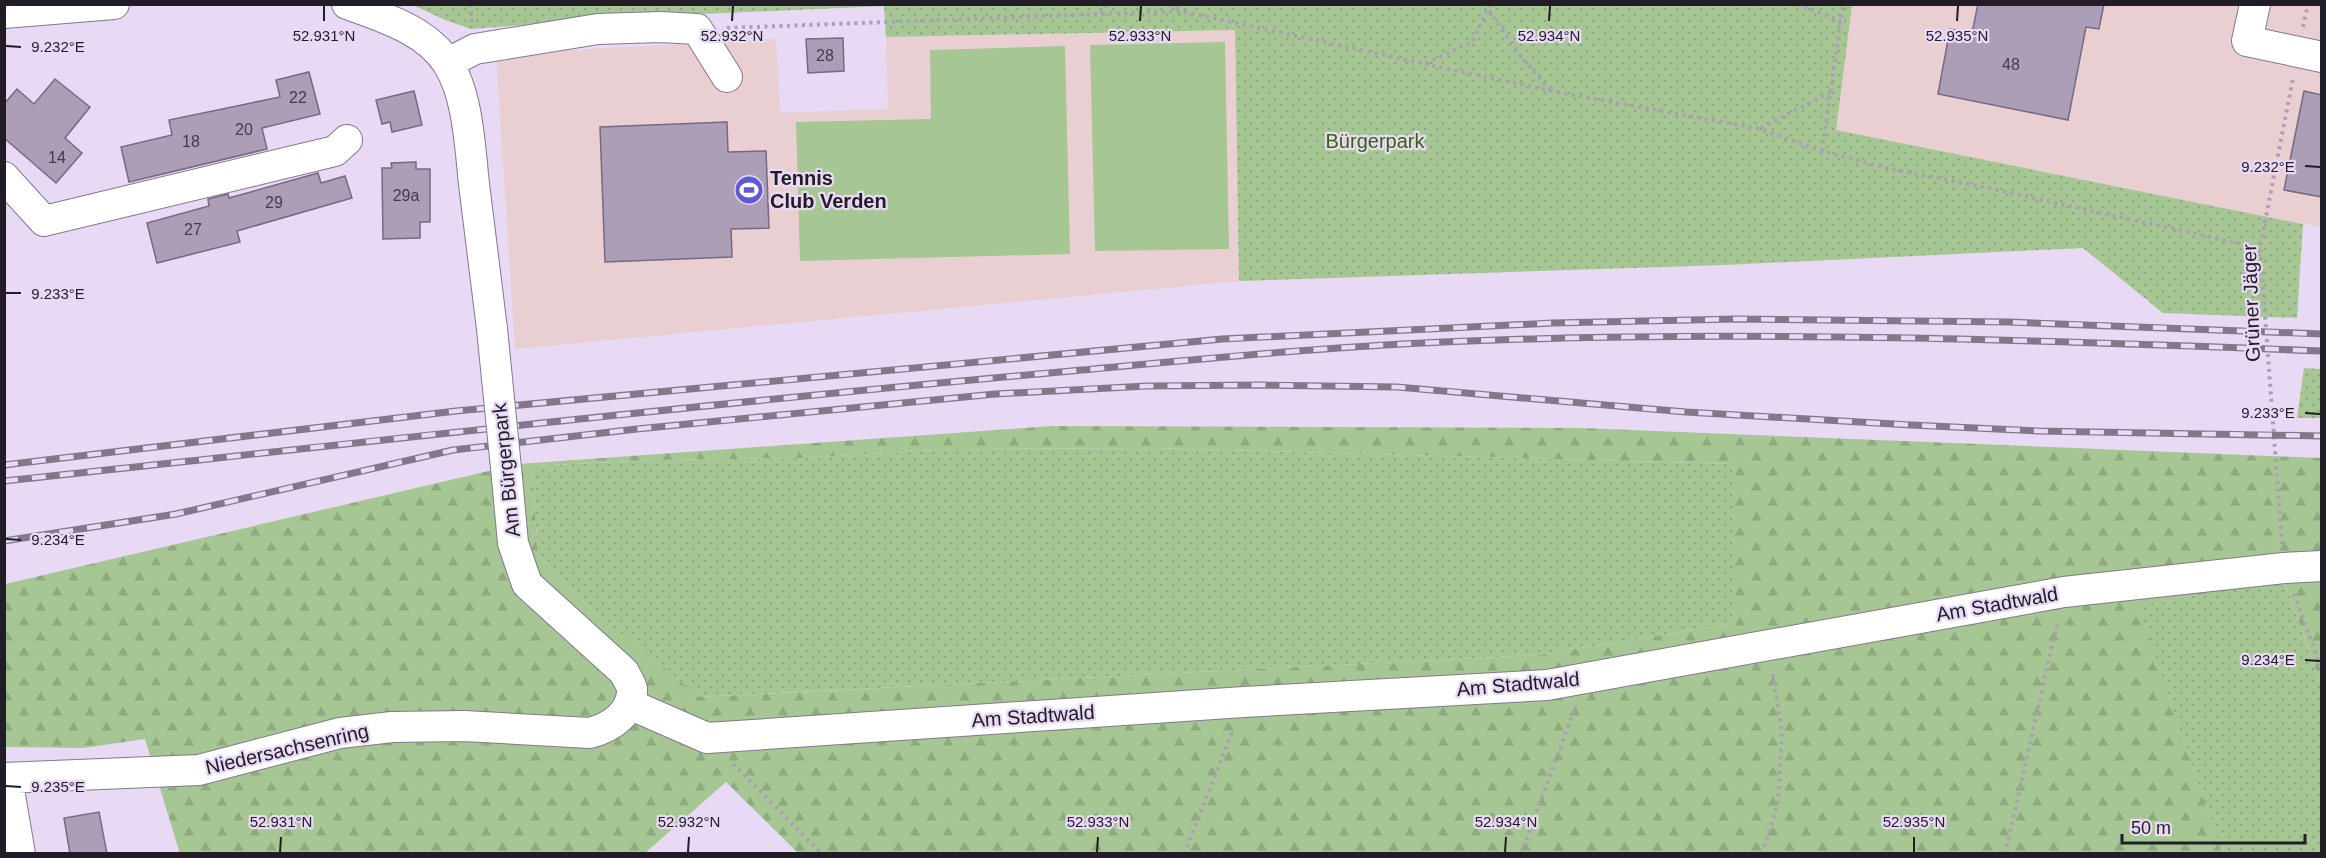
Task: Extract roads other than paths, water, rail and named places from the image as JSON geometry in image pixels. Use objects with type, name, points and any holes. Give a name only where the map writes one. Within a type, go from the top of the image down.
[{"type":"street","points":[[4,14],[114,4]]},
{"type":"street","name":"Am Bürgerpark","points":[[347,4],[393,21],[425,39],[448,63],[460,92],[470,143],[492,329],[513,543],[527,584],[624,672],[632,686],[629,704]]},
{"type":"street","points":[[2254,4],[2247,41],[2310,54]]},
{"type":"street","points":[[448,63],[475,49],[598,29],[661,27],[697,29],[727,77]]},
{"type":"street","points":[[4,177],[44,221],[335,151],[347,140]]},
{"type":"street","name":"Am Stadtwald","points":[[629,704],[707,738],[1244,702],[1547,685],[2064,592],[2284,568],[2322,566]]},
{"type":"street","name":"Niedersachsenring","points":[[6,778],[199,770],[340,732],[392,727],[464,726],[590,733],[604,730],[616,723],[629,704]]},
{"type":"street","points":[[6,778],[20,854]]},
{"type":"railway","points":[[4,465],[456,411],[1222,339],[1553,323],[1736,319],[2009,322],[2322,334]]},
{"type":"railway","points":[[4,481],[909,386],[1361,346],[1576,338],[1789,336],[2109,343],[2322,351]]},
{"type":"railway","points":[[4,541],[176,514],[453,450],[637,429],[995,394],[1147,386],[1397,387],[1686,412],[1911,425],[2039,431],[2322,436]]},
{"type":"place","name":"Tennis Club Verden","points":[[749,190]]},
{"type":"park label","name":"Bürgerpark","points":[[1375,141]]}]
